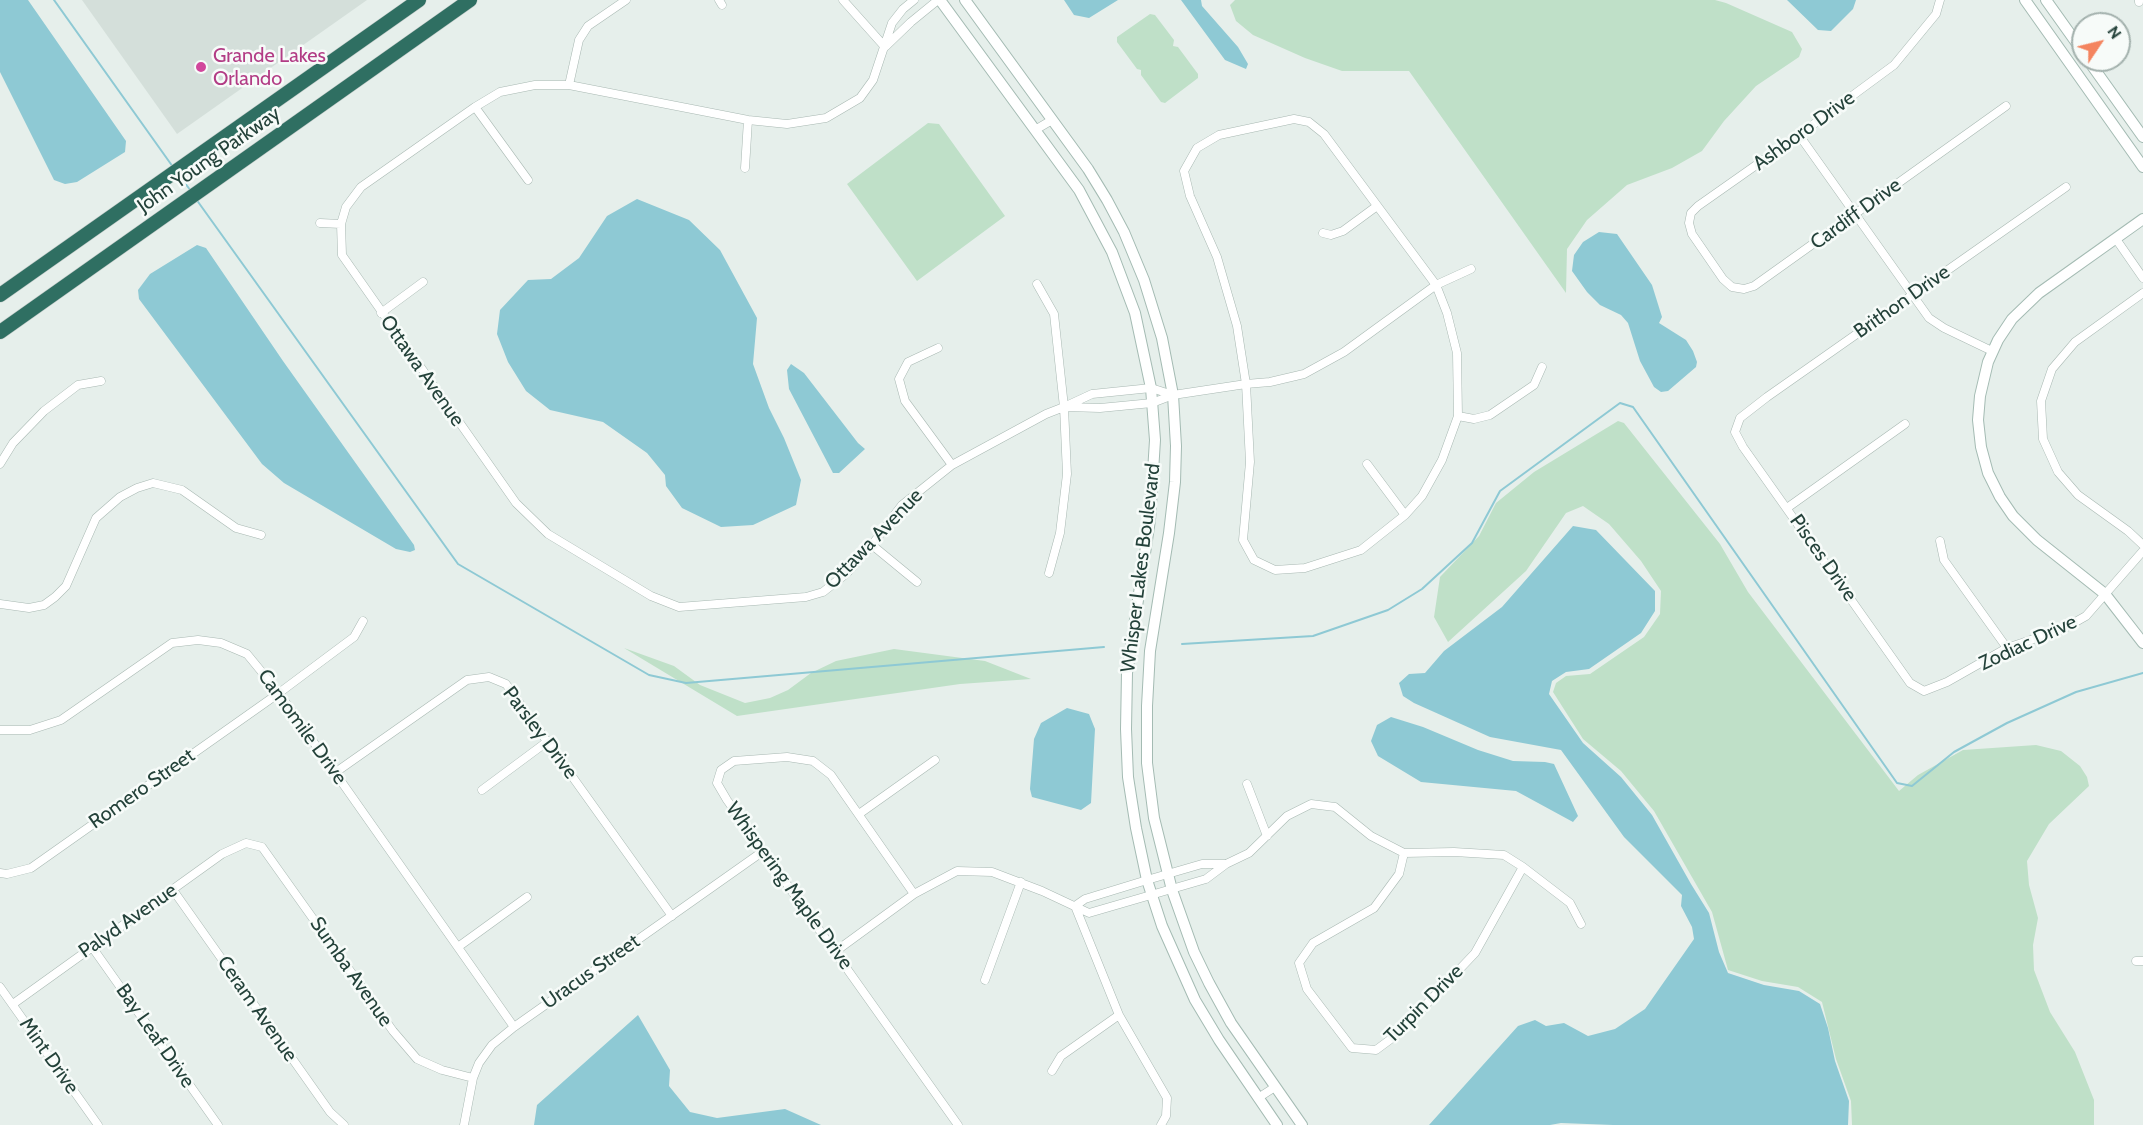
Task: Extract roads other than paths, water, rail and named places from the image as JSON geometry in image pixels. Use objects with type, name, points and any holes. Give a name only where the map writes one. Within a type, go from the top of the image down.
[{"type":"highway","name":"John Young Parkway","points":[[0,295],[419,0]]},
{"type":"highway","name":"John Young Parkway","points":[[0,332],[470,0]]},
{"type":"street","points":[[569,86],[579,40],[588,26],[626,0]]},
{"type":"street","points":[[843,0],[885,47]]},
{"type":"street","name":"Ottawa Avenue","points":[[914,0],[892,23],[873,80],[860,98],[826,117],[787,124],[748,120],[569,86],[535,85],[500,92],[474,107],[361,187],[346,207],[341,224],[342,255],[516,503],[548,534],[651,596],[679,607],[806,597],[823,592],[848,573],[902,505],[952,465],[1046,414],[1092,394],[1151,388],[1173,395]]},
{"type":"street","name":"Ottawa Avenue","points":[[885,47],[939,0]]},
{"type":"street","name":"Whisper Lakes Boulevard","points":[[939,0],[1079,190],[1112,252],[1135,313],[1151,388],[1155,440],[1150,520],[1127,673],[1128,777],[1136,828],[1152,895],[1173,953],[1195,1000],[1277,1125]]},
{"type":"street","name":"Whisper Lakes Boulevard","points":[[966,0],[1088,169],[1124,232],[1144,280],[1162,338],[1173,395],[1176,446],[1175,482],[1169,533],[1150,651],[1147,763],[1154,818],[1172,890],[1187,935],[1209,983],[1231,1023],[1302,1125]]},
{"type":"street","name":"Ashboro Drive","points":[[1709,259],[1692,234],[1689,224],[1691,213],[1894,65],[1936,14],[1940,0]]},
{"type":"street","points":[[2025,0],[2143,167]]},
{"type":"street","points":[[2046,0],[2071,35]]},
{"type":"street","points":[[2097,72],[2143,137]]},
{"type":"street","name":"Cardiff Drive","points":[[1709,259],[1723,279],[1732,287],[1744,289],[1754,286],[2006,106]]},
{"type":"street","points":[[474,107],[528,180]]},
{"type":"street","points":[[1294,119],[1309,122],[1324,134],[1436,285],[1447,313],[1457,353],[1458,416],[1442,460],[1422,496],[1405,515],[1361,550],[1305,568],[1275,570],[1254,560],[1243,540],[1250,462],[1246,384],[1237,326],[1217,257],[1190,196],[1184,171],[1197,148],[1219,135],[1294,119]]},
{"type":"street","points":[[745,168],[748,120]]},
{"type":"street","points":[[1035,130],[1052,120]]},
{"type":"street","points":[[1799,135],[1912,295],[1934,322],[1992,351]]},
{"type":"street","name":"Brithon Drive","points":[[1740,418],[2066,187]]},
{"type":"street","points":[[1323,233],[1331,234],[1342,231],[1377,206]]},
{"type":"street","points":[[2143,219],[2028,302],[2005,329],[1992,351],[1982,384],[1978,420],[1984,460],[1994,486],[2013,516],[2029,533],[2105,594],[2143,643]]},
{"type":"street","points":[[320,223],[341,224]]},
{"type":"street","points":[[2116,239],[2143,278]]},
{"type":"street","name":"Ottawa Avenue","points":[[1064,407],[1100,408],[1152,403],[1173,395],[1270,382],[1304,374],[1344,352],[1436,285],[1471,268]]},
{"type":"street","points":[[381,313],[423,282]]},
{"type":"street","points":[[1036,284],[1054,314],[1064,407],[1067,474],[1060,533],[1049,573]]},
{"type":"street","points":[[2143,293],[2075,342],[2052,369],[2040,401],[2043,439],[2058,472],[2078,495],[2128,531],[2143,545]]},
{"type":"street","points":[[938,348],[908,362],[899,379],[905,401],[952,465]]},
{"type":"street","points":[[1458,416],[1474,419],[1490,415],[1534,385],[1542,367]]},
{"type":"street","points":[[0,464],[13,443],[44,411],[78,385],[101,381]]},
{"type":"street","name":"Pisces Drive","points":[[1740,418],[1736,432],[1743,447],[1910,683],[1924,691]]},
{"type":"street","points":[[1788,508],[1905,424]]},
{"type":"street","points":[[1367,464],[1405,515]]},
{"type":"street","points":[[0,604],[29,608],[44,605],[55,597],[66,586],[96,518],[120,497],[153,483],[182,490],[236,528],[261,535]]},
{"type":"street","points":[[1940,541],[1944,560],[2007,648]]},
{"type":"street","points":[[872,545],[917,582]]},
{"type":"street","name":"Zodiac Drive","points":[[1924,691],[1947,682],[2007,648],[2063,629],[2086,616],[2143,551]]},
{"type":"street","name":"Romero Street","points":[[0,873],[7,874],[31,868],[279,693],[354,637],[363,621]]},
{"type":"street","name":"Camomile Drive","points":[[0,730],[30,730],[61,720],[172,643],[198,640],[221,643],[247,654],[279,693],[336,772],[514,1027]]},
{"type":"street","name":"Parsley Drive","points":[[336,772],[466,680],[489,677],[506,684],[672,916]]},
{"type":"street","points":[[482,790],[548,741]]},
{"type":"street","name":"Whispering Maple Drive","points":[[914,894],[831,775],[813,761],[787,757],[734,761],[721,771],[717,783],[762,852],[836,951],[958,1125]]},
{"type":"street","points":[[859,814],[935,760]]},
{"type":"street","points":[[1247,784],[1267,836]]},
{"type":"street","points":[[836,951],[914,894],[957,871],[992,872],[1021,882],[1089,914],[1172,890],[1206,879],[1226,864],[1249,853],[1287,816],[1311,804],[1335,807],[1371,836],[1404,853],[1454,852],[1504,855],[1570,903],[1581,924]]},
{"type":"street","name":"Palyd Avenue","points":[[13,1005],[222,854],[246,843]]},
{"type":"street","name":"Sumba Avenue","points":[[246,843],[262,847],[393,1031],[417,1059],[442,1070],[473,1078]]},
{"type":"street","name":"Uracus Street","points":[[464,1125],[473,1078],[479,1063],[492,1045],[514,1027],[762,852]]},
{"type":"street","name":"Turpin Drive","points":[[1404,853],[1399,874],[1374,908],[1313,944],[1299,963],[1307,989],[1352,1048],[1376,1050],[1391,1038],[1475,953],[1523,867]]},
{"type":"street","points":[[1075,906],[1084,899],[1202,864],[1226,864]]},
{"type":"street","points":[[986,980],[1021,882]]},
{"type":"street","name":"Ceram Avenue","points":[[173,890],[330,1112],[344,1125]]},
{"type":"street","points":[[458,946],[527,897]]},
{"type":"street","points":[[1075,906],[1119,1015],[1167,1098],[1166,1116],[1161,1125]]},
{"type":"street","name":"Bay Leaf Drive","points":[[92,947],[218,1125]]},
{"type":"street","name":"Mint Drive","points":[[0,987],[98,1125]]},
{"type":"street","points":[[1052,1071],[1061,1056],[1119,1015]]},
{"type":"street","points":[[1258,1098],[1275,1087]]},
{"type":"water","points":[[0,0],[28,0],[126,141],[125,152],[77,182],[65,184],[54,180],[0,72]]},
{"type":"water","points":[[1064,0],[1118,0],[1089,18],[1074,15]]},
{"type":"water","points":[[1181,0],[1201,0],[1202,6],[1238,47],[1248,64],[1246,69],[1225,60]]},
{"type":"water","points":[[1787,0],[1856,0],[1853,9],[1831,31],[1818,30]]},
{"type":"water","points":[[637,199],[689,220],[720,250],[757,318],[753,364],[769,408],[801,480],[796,505],[753,525],[721,527],[682,508],[666,486],[665,475],[647,453],[603,422],[550,410],[526,391],[508,362],[497,334],[500,310],[528,280],[551,279],[579,258],[607,216]]},
{"type":"water","points":[[1599,232],[1617,234],[1652,285],[1662,317],[1659,323],[1686,340],[1693,351],[1697,362],[1696,367],[1668,391],[1661,392],[1654,387],[1640,361],[1628,323],[1621,315],[1600,305],[1572,271],[1574,255],[1583,242]]},
{"type":"water","points":[[197,245],[206,248],[414,545],[415,550],[410,552],[396,549],[284,483],[262,464],[139,299],[138,290],[150,274]]},
{"type":"water","points":[[791,364],[804,373],[865,449],[839,473],[833,473],[789,389],[787,370]]},
{"type":"water","points":[[1573,526],[1596,530],[1655,591],[1655,611],[1641,633],[1589,669],[1566,672],[1552,681],[1549,694],[1583,743],[1621,777],[1652,815],[1709,913],[1719,952],[1728,973],[1764,985],[1799,991],[1820,1004],[1835,1061],[1849,1101],[1848,1125],[1561,1123],[1550,1125],[1429,1125],[1518,1026],[1535,1020],[1546,1026],[1564,1023],[1588,1036],[1615,1029],[1645,1009],[1694,939],[1692,927],[1681,906],[1682,895],[1624,837],[1561,750],[1490,737],[1414,703],[1403,696],[1399,683],[1409,674],[1425,673],[1444,651],[1502,607]]},
{"type":"water","points":[[1067,708],[1089,714],[1095,729],[1091,803],[1081,810],[1032,797],[1030,789],[1034,739],[1041,723]]},
{"type":"water","points":[[1391,717],[1513,761],[1554,764],[1578,816],[1573,822],[1516,791],[1421,782],[1378,756],[1371,741],[1377,725]]},
{"type":"water","points":[[638,1015],[670,1070],[669,1086],[690,1112],[717,1118],[785,1109],[821,1125],[534,1125],[537,1105]]},
{"type":"waterway","points":[[54,0],[173,167]]},
{"type":"waterway","points":[[178,174],[191,191]]},
{"type":"waterway","points":[[196,199],[458,564],[649,675],[686,683],[1104,647]]},
{"type":"waterway","points":[[1182,644],[1313,636],[1388,610],[1422,589],[1472,543],[1500,491],[1620,403],[1633,407],[1897,783],[1912,786],[1954,752],[2007,723],[2076,692],[2143,673]]},
{"type":"place","name":"Grande Lakes Orlando","points":[[201,67]]}]
